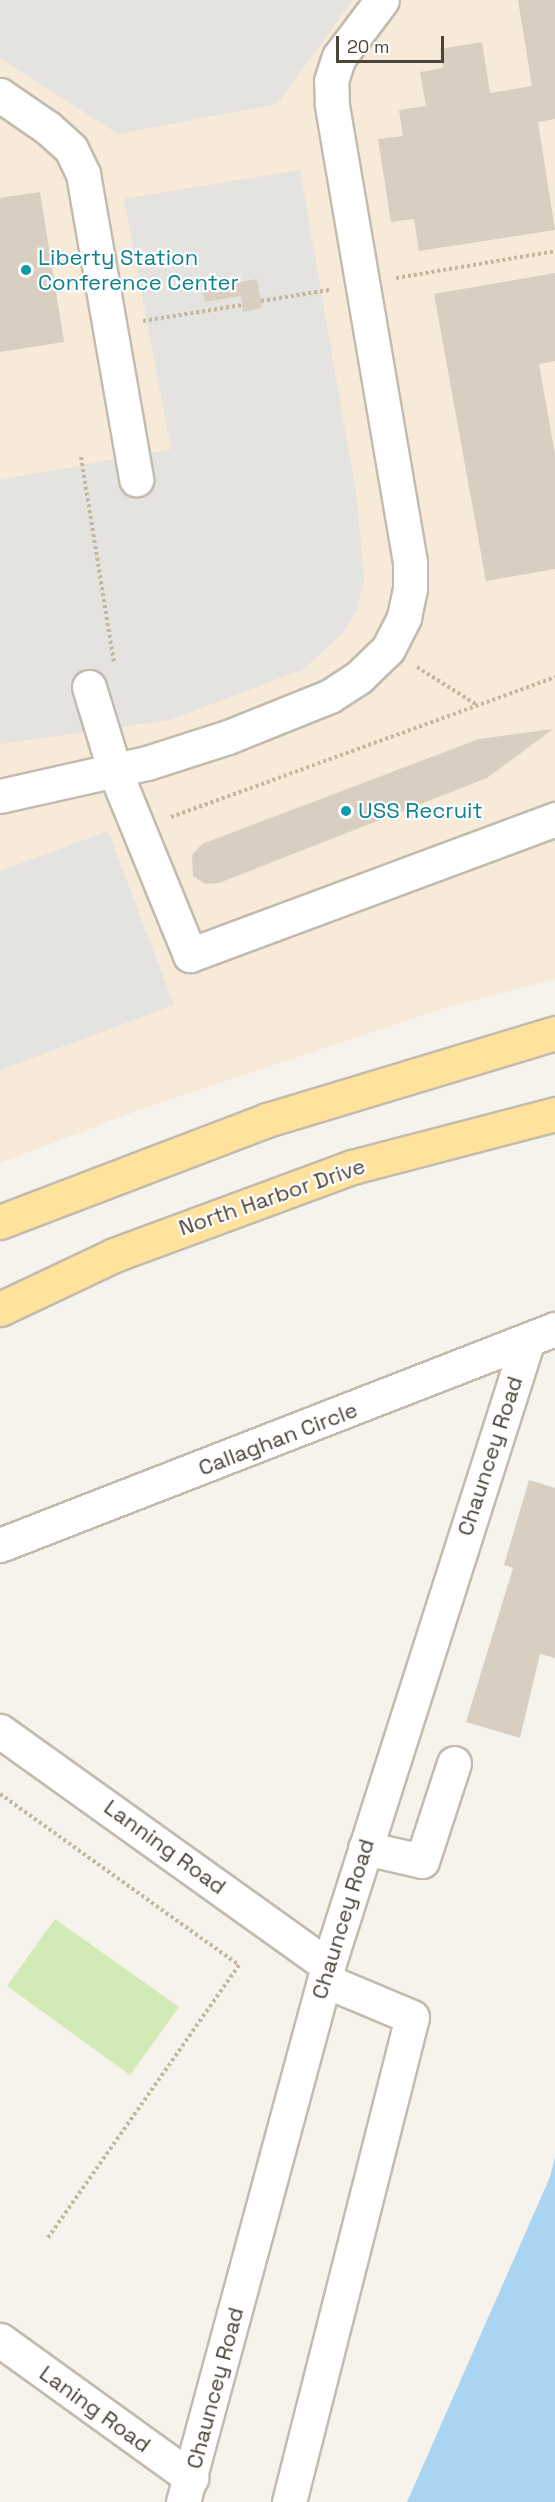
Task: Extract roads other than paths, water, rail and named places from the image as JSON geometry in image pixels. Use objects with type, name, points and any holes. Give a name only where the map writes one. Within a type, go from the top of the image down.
[{"type":"main road","points":[[0,1222],[267,1120],[555,1033]]},
{"type":"main road","name":"North Harbor Drive","points":[[0,1309],[114,1255],[352,1167],[555,1114]]},
{"type":"street","points":[[0,796],[114,769],[228,737],[330,696],[359,677],[388,648],[404,617],[410,589],[410,562],[332,104],[331,81],[339,57],[382,0]]},
{"type":"street","points":[[0,95],[48,128],[71,149],[83,174],[136,479]]},
{"type":"street","points":[[102,679],[114,769],[190,956],[555,819]]},
{"type":"street","name":"Callaghan Circle","points":[[0,1545],[541,1336]]},
{"type":"street","name":"Chauncey Road","points":[[186,2496],[326,1973],[365,1848],[541,1336]]},
{"type":"street","name":"Lanning Road","points":[[0,1731],[326,1973],[412,2017],[289,2502]]},
{"type":"street","points":[[365,1848],[423,1862],[454,1763]]},
{"type":"street","name":"Laning Road","points":[[0,2340],[186,2496]]},
{"type":"water","points":[[555,2157],[555,2502],[407,2502],[550,2177]]},
{"type":"place","name":"Liberty Station Conference Center","points":[[26,270]]},
{"type":"place","name":"USS Recruit","points":[[346,811]]}]
